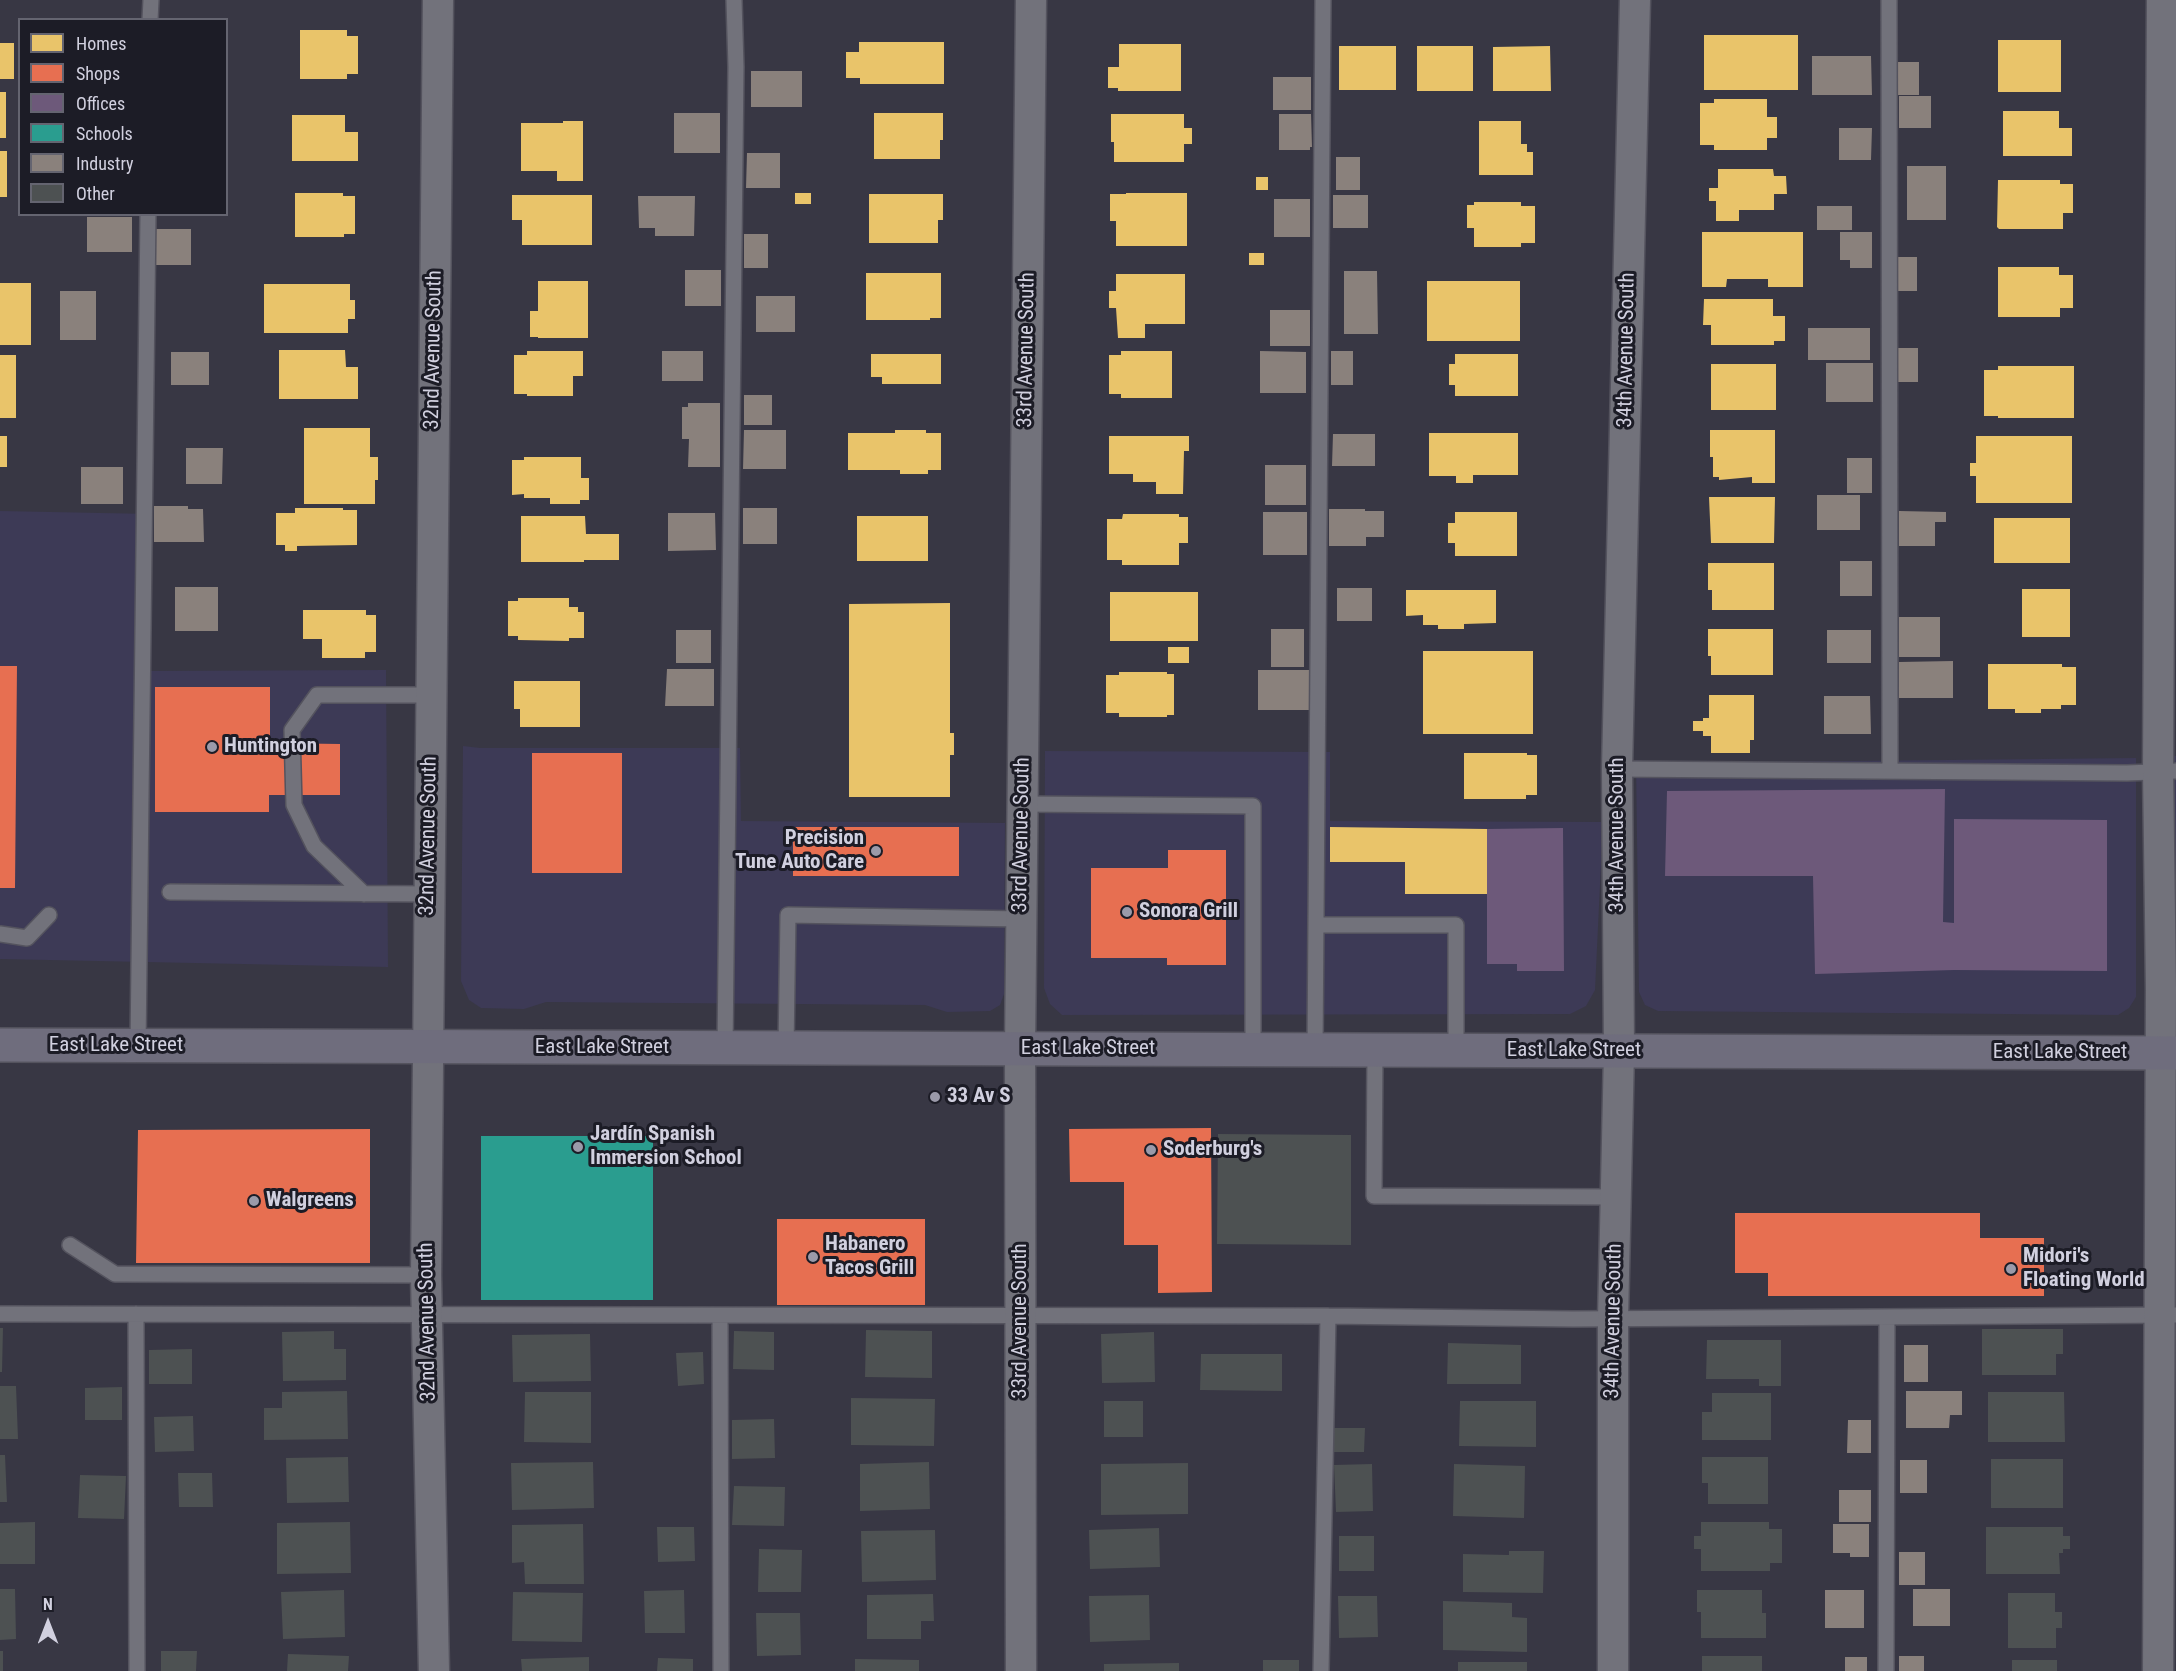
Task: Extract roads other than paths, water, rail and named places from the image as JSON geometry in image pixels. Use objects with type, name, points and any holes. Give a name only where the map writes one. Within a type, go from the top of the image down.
[{"type":"main road","name":"East Lake Street","points":[[0,1045],[2168,1053]]},
{"type":"street","name":"32nd Avenue South","points":[[434,1671],[426,1275],[438,0]]},
{"type":"street","name":"33rd Avenue South","points":[[1022,1671],[1020,1048],[1031,0]]},
{"type":"street","name":"34th Avenue South","points":[[1612,1671],[1612,1319],[1619,1051],[1617,770],[1635,0]]},
{"type":"street","points":[[2158,1671],[2168,1315],[2162,0]]},
{"type":"lane","points":[[150,18],[151,0]]},
{"type":"lane","points":[[725,1048],[736,103],[734,0]]},
{"type":"lane","points":[[1316,1050],[1323,0]]},
{"type":"lane","points":[[1889,0],[1890,771]]},
{"type":"lane","points":[[138,1046],[148,216]]},
{"type":"lane","points":[[363,894],[314,846],[294,805],[292,730],[317,695],[431,695]]},
{"type":"lane","points":[[1617,770],[2127,773],[2167,771]]},
{"type":"lane","points":[[1023,804],[1253,806],[1253,1050]]},
{"type":"lane","points":[[170,892],[429,894]]},
{"type":"lane","points":[[0,934],[27,938],[49,915]]},
{"type":"lane","points":[[786,1048],[788,915],[1022,919]]},
{"type":"lane","points":[[1317,925],[1456,925],[1456,1051]]},
{"type":"lane","points":[[1375,1051],[1374,1196],[1616,1197]]},
{"type":"lane","points":[[70,1245],[115,1274],[426,1275]]},
{"type":"lane","points":[[0,1314],[1328,1316],[1612,1319],[2168,1315]]},
{"type":"lane","points":[[136,1314],[137,1671]]},
{"type":"lane","points":[[720,1316],[721,1671]]},
{"type":"lane","points":[[1321,1671],[1328,1316]]},
{"type":"lane","points":[[1886,1671],[1887,1317]]},
{"type":"place","name":"Huntington","points":[[212,747]]},
{"type":"place","name":"Precision Tune Auto Care","points":[[876,851]]},
{"type":"place","name":"Sonora Grill","points":[[1127,912]]},
{"type":"place","name":"33 Av S","points":[[935,1097]]},
{"type":"place","name":"Jardín Spanish Immersion School","points":[[578,1147]]},
{"type":"place","name":"Soderburg's","points":[[1151,1150]]},
{"type":"place","name":"Walgreens","points":[[254,1201]]},
{"type":"place","name":"Habanero Tacos Grill","points":[[813,1257]]},
{"type":"place","name":"Midori's Floating World","points":[[2011,1269]]}]
